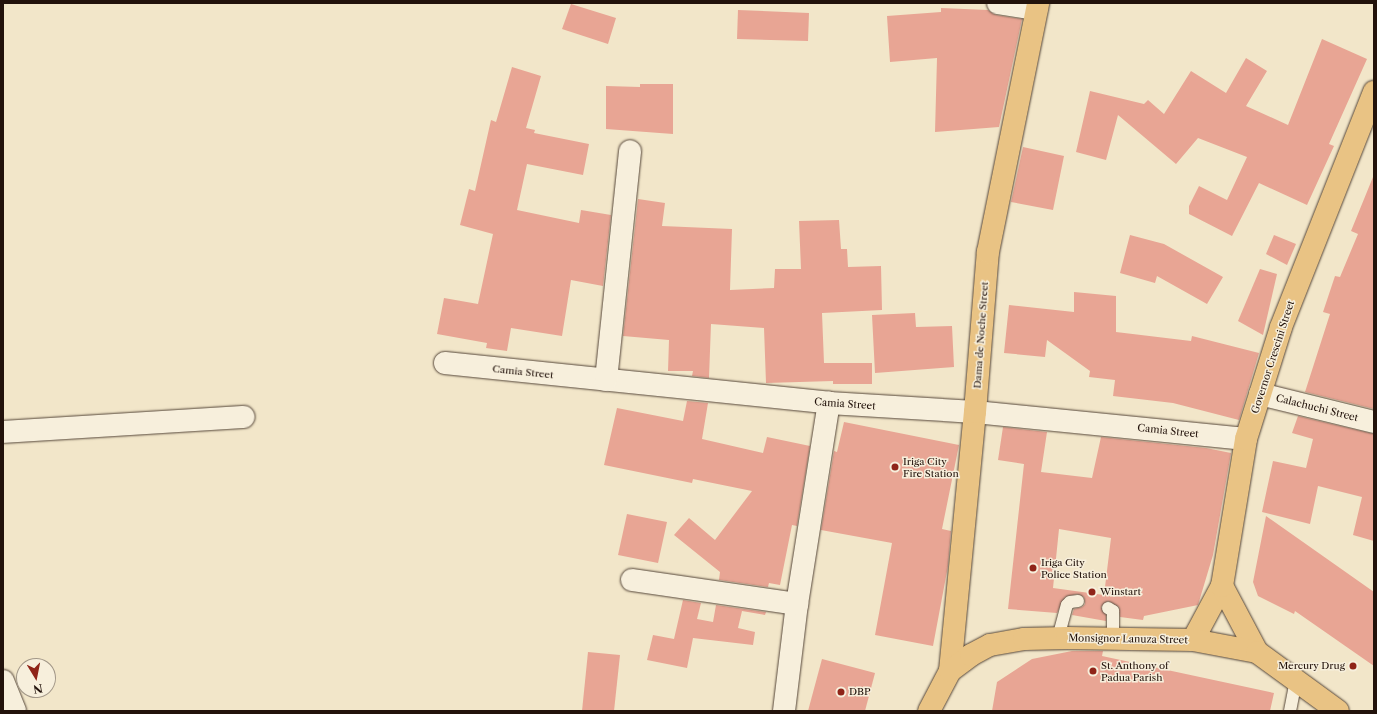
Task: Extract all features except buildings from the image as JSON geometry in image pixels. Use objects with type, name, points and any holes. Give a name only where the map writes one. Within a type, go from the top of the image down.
[{"type":"main road","name":"Dama de Noche Street","points":[[950,671],[975,412],[988,252],[1037,6]]},
{"type":"main road","name":"Governor Crescini Street","points":[[1193,640],[1222,586],[1246,439],[1281,327],[1374,92]]},
{"type":"main road","points":[[1222,586],[1257,652]]},
{"type":"main road","name":"Monsignor Lanuza Street","points":[[929,711],[950,671],[971,655],[990,645],[1024,639],[1058,638],[1193,640],[1257,652],[1338,711]]},
{"type":"street","points":[[998,3],[1037,6]]},
{"type":"street","points":[[606,380],[630,151]]},
{"type":"street","name":"Camia Street","points":[[445,363],[829,403],[975,412],[1246,439]]},
{"type":"street","name":"Calachuchi Street","points":[[1260,394],[1374,422]]},
{"type":"street","points":[[784,711],[797,604],[829,403]]},
{"type":"street","points":[[3,432],[244,416]]},
{"type":"street","points":[[632,580],[797,604]]},
{"type":"street","points":[[3,681],[15,711]]},
{"type":"lane","points":[[1058,638],[1067,605],[1070,602],[1078,602]]},
{"type":"lane","points":[[1108,608],[1113,611],[1112,640]]},
{"type":"lane","points":[[1290,711],[1296,681]]},
{"type":"place","name":"Iriga City Fire Station","points":[[895,467]]},
{"type":"place","name":"Iriga City Police Station","points":[[1033,568]]},
{"type":"place","name":"Winstart","points":[[1092,592]]},
{"type":"place","name":"Mercury Drug","points":[[1353,666]]},
{"type":"place","name":"St. Anthony of Padua Parish","points":[[1093,671]]},
{"type":"place","name":"DBP","points":[[841,692]]}]
